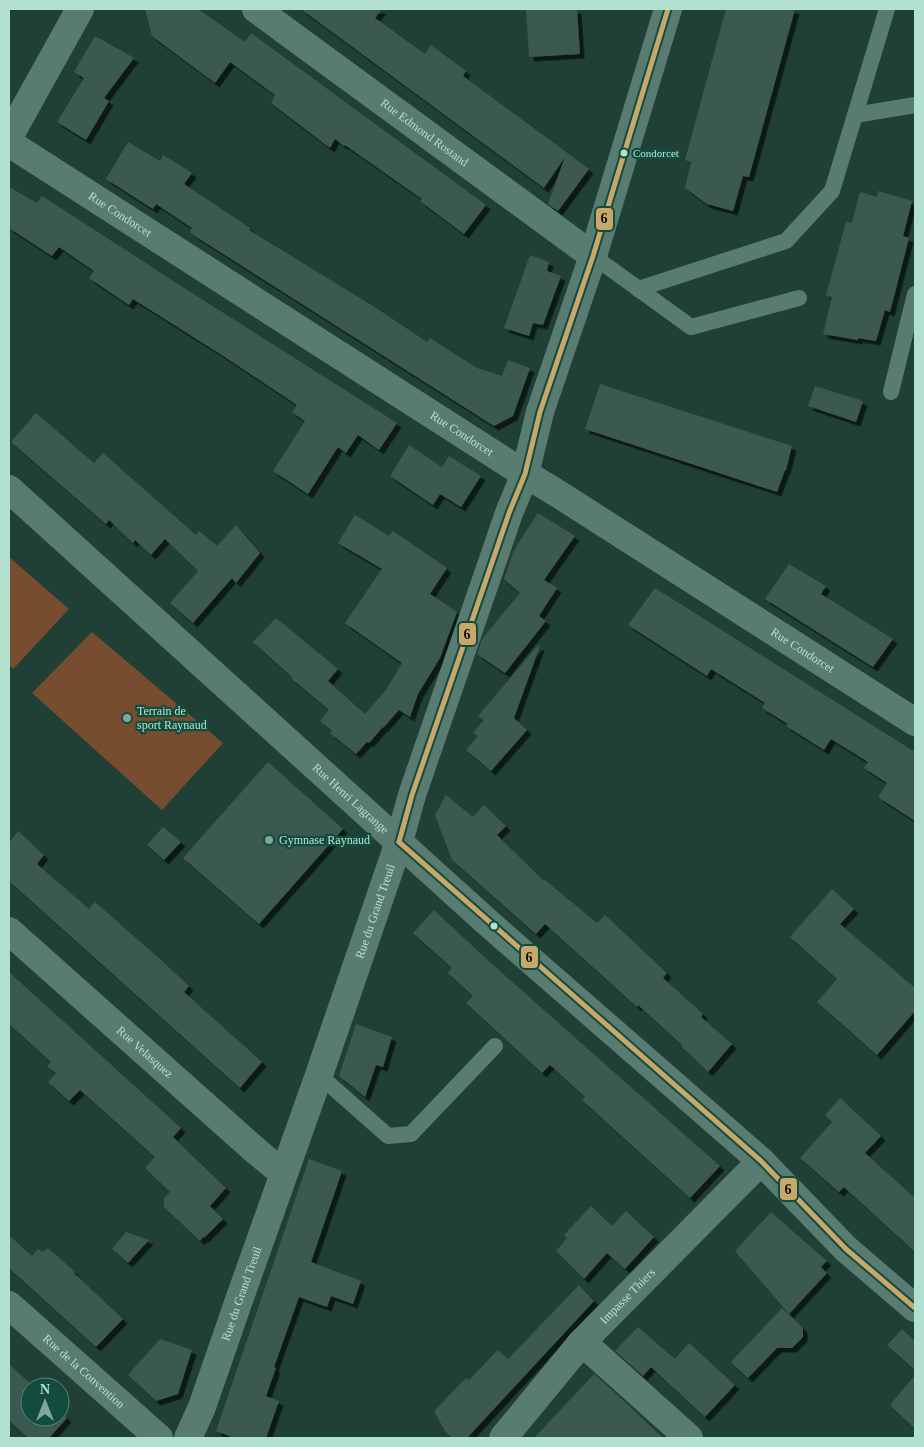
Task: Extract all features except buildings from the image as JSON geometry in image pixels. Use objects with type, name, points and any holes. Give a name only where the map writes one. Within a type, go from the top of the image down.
[{"type":"street","points":[[9,137],[80,9]]},
{"type":"street","name":"Rue Edmond Rostand","points":[[256,9],[593,256]]},
{"type":"street","name":"Rue du Grand Treuil","points":[[188,1438],[202,1407],[319,1075],[399,842],[412,795],[509,513],[525,474],[540,412],[593,256],[668,9]]},
{"type":"street","name":"Rue Condorcet","points":[[9,142],[915,722]]},
{"type":"street","name":"Rue Henri Lagrange","points":[[9,489],[399,842],[761,1161],[846,1249],[915,1308]]},
{"type":"street","name":"Rue Velasquez","points":[[9,931],[256,1152],[283,1173]]},
{"type":"street","name":"Impasse Thiers","points":[[503,1438],[582,1342],[761,1161]]},
{"type":"street","name":"Rue de la Convention","points":[[9,1305],[159,1438]]},
{"type":"street","points":[[582,1342],[689,1438]]},
{"type":"lane","points":[[638,289],[786,241],[832,191],[887,9]]},
{"type":"lane","points":[[855,115],[915,105]]},
{"type":"lane","points":[[593,256],[691,327],[799,298]]},
{"type":"lane","points":[[891,392],[915,294]]},
{"type":"lane","points":[[319,1075],[388,1136],[411,1134],[495,1046]]},
{"type":"shaded area","points":[[9,557],[69,609],[13,669],[9,665]]},
{"type":"shaded area","name":"Terrain de sport Raynaud","points":[[92,632],[223,743],[162,810],[32,693]]},
{"type":"transit line","name":"6","points":[[399,842],[412,795],[509,513],[525,474],[540,412],[593,256],[668,9]]},
{"type":"transit line","name":"6","points":[[399,842],[761,1161],[846,1249],[915,1308]]},
{"type":"place","name":"Condorcet","points":[[624,153]]},
{"type":"place","name":"Terrain de sport Raynaud","points":[[127,718]]},
{"type":"place","name":"Gymnase Raynaud","points":[[269,840]]}]
